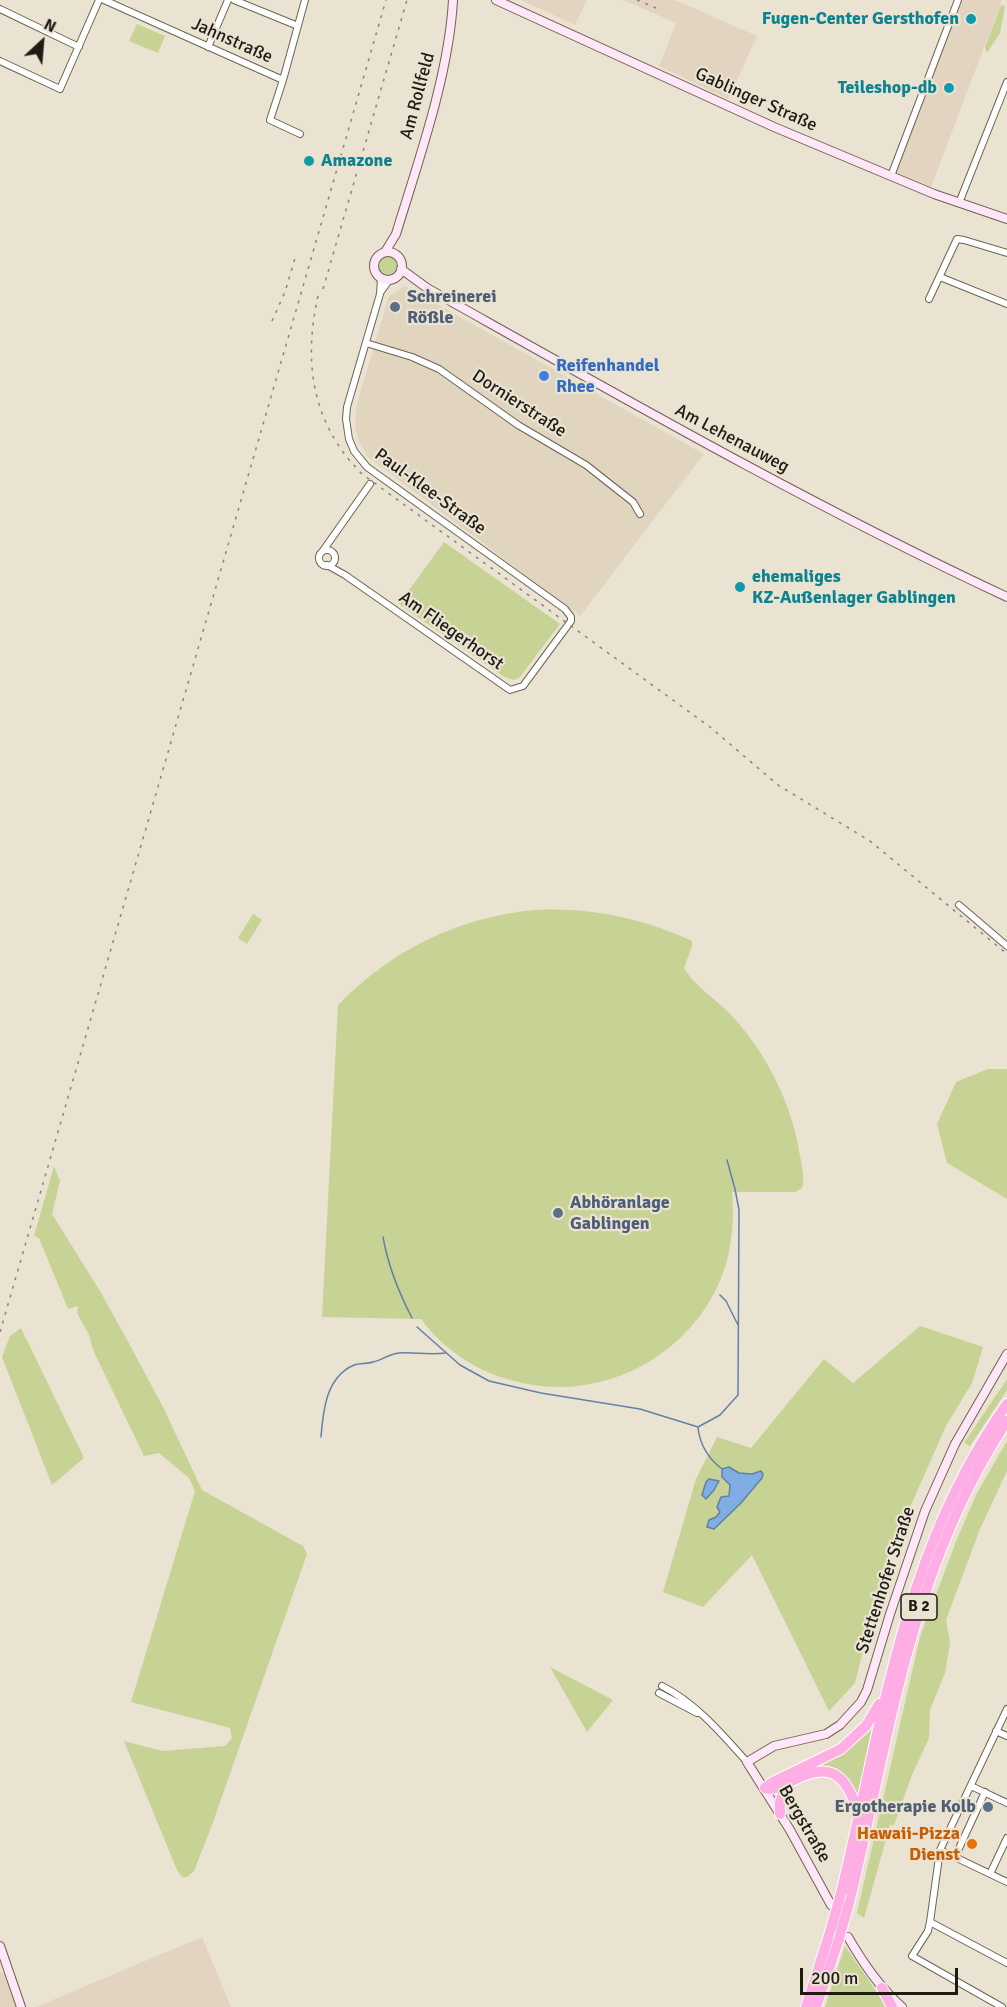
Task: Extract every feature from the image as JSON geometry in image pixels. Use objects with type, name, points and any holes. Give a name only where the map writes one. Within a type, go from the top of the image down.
[{"type":"highway","name":"B 2","points":[[806,2007],[841,1893],[884,1696],[911,1600],[941,1522],[973,1458],[1007,1404]]},
{"type":"highway","name":"B 2","points":[[818,2004],[844,1938],[849,1904],[894,1698],[917,1615],[938,1555],[964,1496],[1007,1421]]},
{"type":"highway","name":"B 2","points":[[765,1788],[841,1749],[866,1726],[884,1696]]},
{"type":"highway","points":[[765,1788],[776,1789],[817,1771],[831,1773],[849,1787],[859,1817]]},
{"type":"highway","points":[[780,1814],[780,1802],[787,1783]]},
{"type":"highway","points":[[882,1988],[892,2007]]},
{"type":"street","points":[[0,61],[60,89],[99,0]]},
{"type":"street","name":"Jahnstraße","points":[[104,0],[283,80]]},
{"type":"street","points":[[208,47],[228,0]]},
{"type":"street","points":[[234,0],[298,26]]},
{"type":"street","points":[[300,134],[269,122],[305,0]]},
{"type":"street","name":"Am Rollfeld","points":[[395,254],[396,234],[443,67],[452,20],[453,0]]},
{"type":"street","name":"Gablinger Straße","points":[[496,0],[774,127],[959,203],[1007,219]]},
{"type":"street","points":[[891,176],[958,0]]},
{"type":"street","points":[[0,9],[79,47]]},
{"type":"street","points":[[959,203],[1007,82]]},
{"type":"street","name":"Am Rollfeld","points":[[386,252],[396,234]]},
{"type":"street","points":[[929,298],[959,238],[1007,253]]},
{"type":"street","points":[[386,252],[395,254],[400,261],[392,276],[375,271],[374,263],[378,256],[386,252]]},
{"type":"street","name":"Am Lehenauweg","points":[[392,276],[416,282],[744,465],[889,540],[1007,597]]},
{"type":"street","name":"Paul-Klee-Straße","points":[[392,276],[380,294],[347,407],[349,439],[359,459],[565,609]]},
{"type":"street","points":[[940,277],[1007,304]]},
{"type":"street","name":"Dornierstraße","points":[[366,343],[412,357],[439,369],[518,425],[586,465],[633,502],[640,514]]},
{"type":"street","points":[[338,530],[333,544],[334,562],[327,565],[321,562],[322,552],[370,484]]},
{"type":"street","points":[[322,552],[329,550],[335,556]]},
{"type":"street","name":"Am Fliegerhorst","points":[[335,556],[338,566],[345,575]]},
{"type":"street","name":"Am Fliegerhorst","points":[[327,565],[345,575],[510,690],[523,686],[569,625],[571,617],[565,609]]},
{"type":"street","points":[[959,905],[1007,946]]},
{"type":"street","name":"Stettenhofer Straße","points":[[747,1762],[774,1746],[826,1734],[840,1725],[864,1697],[903,1572],[925,1511],[955,1444],[1007,1353]]},
{"type":"street","points":[[661,1690],[682,1697],[747,1762]]},
{"type":"street","points":[[1002,2007],[912,1956],[930,1922],[940,1850],[1007,1708]]},
{"type":"street","points":[[996,1731],[1007,1736]]},
{"type":"street","name":"Bergstraße","points":[[747,1762],[765,1788],[831,1905]]},
{"type":"street","points":[[970,1786],[1007,1803]]},
{"type":"street","points":[[955,1857],[985,1792]]},
{"type":"street","points":[[950,1828],[964,1836]]},
{"type":"street","points":[[990,1874],[1006,1840]]},
{"type":"street","points":[[940,1850],[1007,1882]]},
{"type":"street","points":[[930,1922],[1007,1963]]},
{"type":"street","points":[[844,1938],[882,1988],[902,2007]]},
{"type":"street","points":[[0,1946],[21,2007]]},
{"type":"shaded area","points":[[521,0],[587,0],[575,25]]},
{"type":"shaded area","points":[[623,0],[675,0],[757,36],[728,99],[659,66],[676,23]]},
{"type":"shaded area","points":[[958,0],[1002,0],[931,187],[893,171]]},
{"type":"shaded area","points":[[405,286],[704,454],[580,616],[368,457],[359,442],[355,428],[356,407],[389,296]]},
{"type":"shaded area","points":[[202,1937],[231,2007],[36,2007]]},
{"type":"shaded area","points":[[0,1972],[6,1974],[17,2007],[0,2007]]},
{"type":"green space","points":[[1001,5],[1005,6],[1000,33],[987,53],[985,47]]},
{"type":"green space","points":[[137,24],[165,36],[158,53],[129,41]]},
{"type":"green space","points":[[387,254],[395,257],[398,265],[395,273],[387,276],[379,273],[376,265],[379,257]]},
{"type":"green space","points":[[444,542],[560,624],[520,677],[514,680],[506,678],[399,604]]},
{"type":"green space","points":[[535,910],[596,912],[635,920],[692,941],[684,968],[688,975],[746,1032],[767,1064],[785,1099],[803,1172],[802,1188],[795,1192],[732,1192],[732,1228],[726,1264],[713,1296],[694,1324],[670,1347],[642,1366],[611,1379],[578,1386],[544,1386],[497,1376],[472,1364],[450,1349],[421,1319],[322,1317],[338,1005],[380,968],[428,940],[480,920]]},
{"type":"green space","points":[[253,914],[262,920],[247,944],[238,938]]},
{"type":"green space","points":[[988,1069],[1007,1069],[1007,1199],[947,1163],[937,1124],[956,1082]]},
{"type":"green space","points":[[54,1166],[60,1181],[52,1214],[100,1291],[131,1347],[163,1407],[202,1490],[303,1546],[307,1554],[212,1825],[194,1871],[187,1877],[182,1877],[177,1870],[124,1741],[162,1751],[225,1746],[232,1738],[230,1728],[131,1702],[195,1491],[189,1478],[159,1453],[144,1456],[93,1350],[89,1335],[77,1313],[78,1306],[68,1309],[39,1238],[34,1236]]},
{"type":"green space","points":[[920,1326],[983,1347],[972,1383],[946,1426],[884,1566],[855,1683],[829,1711],[752,1555],[703,1607],[663,1592],[696,1479],[717,1437],[751,1448],[824,1359],[853,1383]]},
{"type":"green space","points":[[21,1328],[84,1458],[52,1485],[2,1357],[10,1336]]},
{"type":"green space","points":[[1007,1379],[1007,1390],[970,1446],[964,1443]]},
{"type":"green space","points":[[1007,1441],[1007,1471],[980,1529],[946,1620],[950,1643],[945,1673],[930,1710],[929,1738],[912,1775],[894,1825],[890,1825],[864,1918],[857,1913],[920,1637],[977,1493]]},
{"type":"green space","points":[[550,1667],[613,1700],[587,1732]]},
{"type":"green space","points":[[873,1722],[857,1801],[844,1777],[798,1773]]},
{"type":"green space","points":[[845,1946],[887,2007],[825,2007]]},
{"type":"water","points":[[729,1467],[739,1473],[752,1474],[761,1471],[762,1478],[741,1503],[714,1529],[707,1527],[709,1520],[720,1512],[717,1507],[721,1497],[729,1496],[730,1485],[722,1477],[722,1469]]},
{"type":"water","points":[[709,1479],[719,1481],[706,1499],[702,1495]]},
{"type":"waterway","points":[[417,1327],[460,1365],[489,1381],[541,1393],[640,1409],[698,1427],[720,1415],[738,1395],[739,1210],[727,1160]]},
{"type":"waterway","points":[[383,1237],[394,1278],[412,1318]]},
{"type":"waterway","points":[[720,1295],[726,1301],[738,1325]]},
{"type":"waterway","points":[[321,1437],[328,1396],[337,1378],[345,1370],[354,1365],[373,1362],[395,1354],[445,1353]]},
{"type":"waterway","points":[[698,1428],[706,1451],[722,1469]]},
{"type":"railway","points":[[0,1332],[386,0]]},
{"type":"railway","points":[[323,289],[407,0]]},
{"type":"railway","points":[[637,0],[656,8]]},
{"type":"railway","points":[[272,321],[285,292],[296,255]]},
{"type":"railway","points":[[318,296],[312,345],[312,369],[316,391],[322,413],[332,435],[345,455],[362,474],[710,727],[778,785],[870,841],[1007,954]]},
{"type":"place","name":"Fugen-Center Gersthofen","points":[[971,19]]},
{"type":"place","name":"Teileshop-db","points":[[949,88]]},
{"type":"place","name":"Amazone","points":[[309,161]]},
{"type":"place","name":"Schreinerei Rößle","points":[[395,307]]},
{"type":"place","name":"Reifenhandel Rhee","points":[[544,376]]},
{"type":"place","name":"ehemaliges KZ-Außenlager Gablingen","points":[[740,587]]},
{"type":"place","name":"Abhöranlage Gablingen","points":[[558,1213]]},
{"type":"place","name":"Ergotherapie Kolb","points":[[988,1807]]},
{"type":"place","name":"Hawaii-Pizza Dienst","points":[[972,1844]]}]
